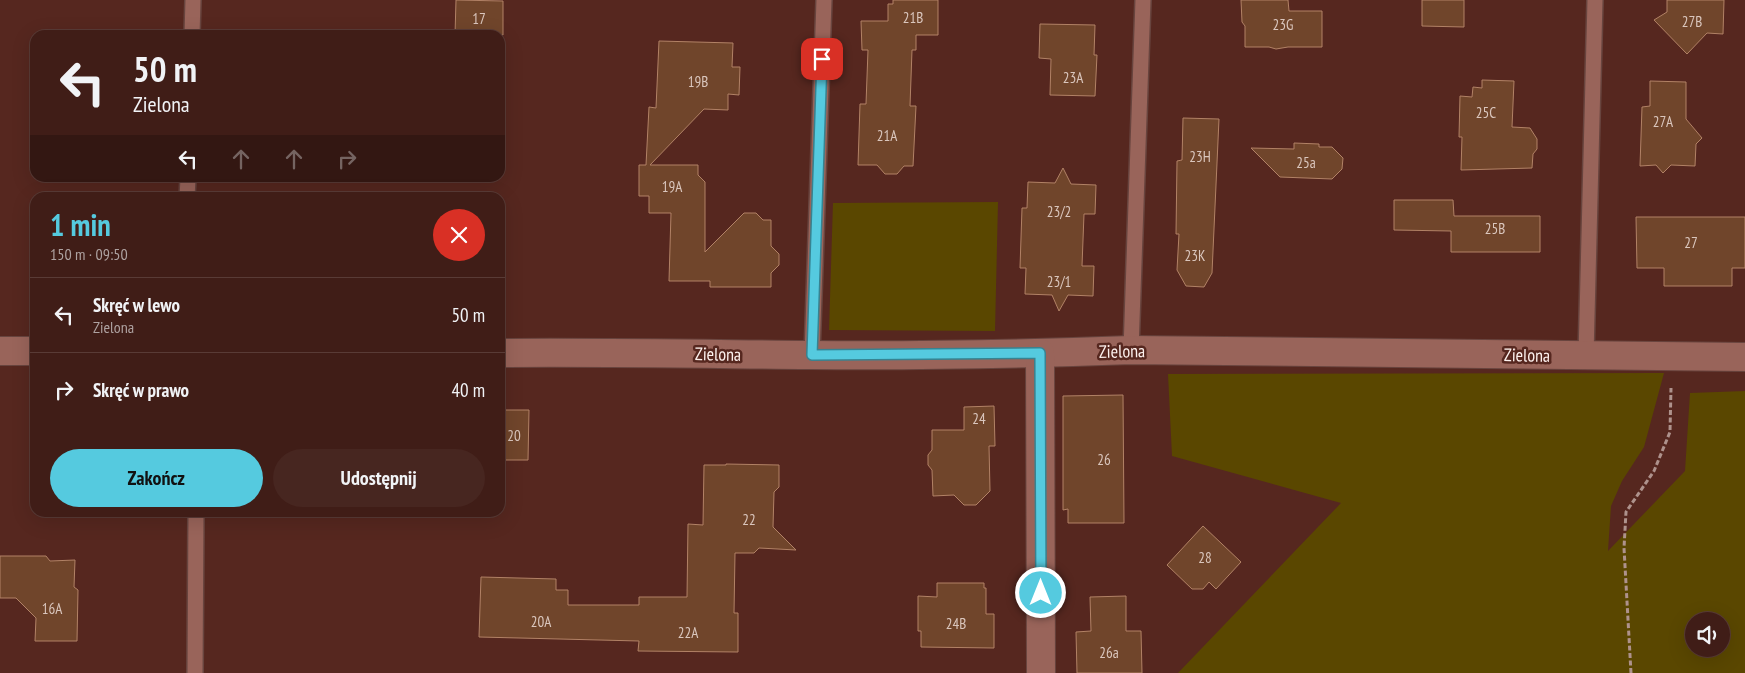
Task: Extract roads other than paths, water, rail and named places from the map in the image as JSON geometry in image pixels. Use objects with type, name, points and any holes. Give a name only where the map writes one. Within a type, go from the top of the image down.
[{"type":"street","name":"Zielona","points":[[505,353],[628,352],[812,355],[1040,353],[1131,350],[1745,357]]},
{"type":"street","points":[[0,351],[30,352]]},
{"type":"street","points":[[1040,353],[1042,673]]},
{"type":"lane","points":[[192,30],[193,0]]},
{"type":"lane","points":[[812,355],[824,0]]},
{"type":"lane","points":[[1131,350],[1143,0]]},
{"type":"lane","points":[[1586,356],[1596,0]]},
{"type":"lane","points":[[195,673],[196,517]]}]
